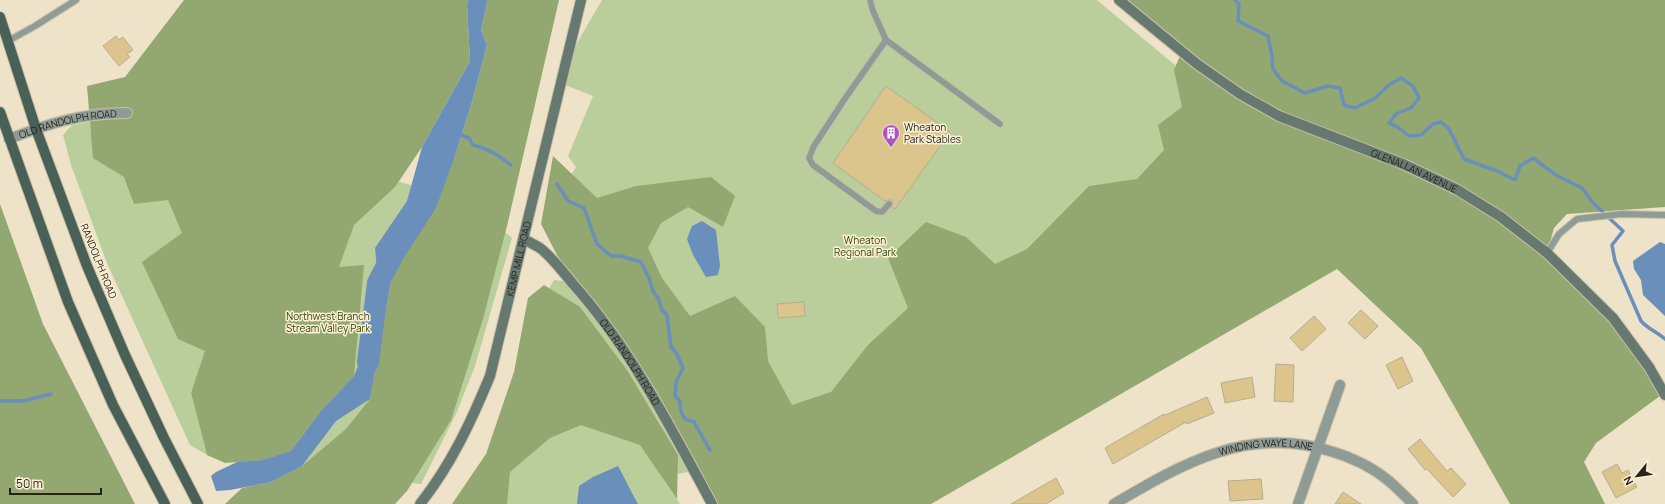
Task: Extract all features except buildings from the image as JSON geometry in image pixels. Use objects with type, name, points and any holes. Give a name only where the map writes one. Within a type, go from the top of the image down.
[{"type":"main road","name":"RANDOLPH ROAD","points":[[0,17],[36,128],[87,266],[125,355],[164,438],[198,504]]},
{"type":"main road","points":[[0,112],[74,316],[113,405],[165,504]]},
{"type":"street","name":"KEMP MILL ROAD","points":[[420,504],[438,482],[460,443],[490,376],[581,0]]},
{"type":"street","name":"GLENALLAN AVENUE","points":[[1119,0],[1197,64],[1240,94],[1279,116],[1403,164],[1456,189],[1501,217],[1547,253],[1613,318],[1649,368],[1664,393]]},
{"type":"street","name":"OLD RANDOLPH ROAD","points":[[9,139],[36,128],[73,117],[109,113],[127,113]]},
{"type":"street","name":"OLD RANDOLPH ROAD","points":[[524,239],[540,249],[566,277],[595,309],[621,344],[669,424],[712,504]]},
{"type":"street","points":[[1298,504],[1340,386]]},
{"type":"street","name":"WINDING WAYE LANE","points":[[1114,504],[1153,481],[1198,459],[1235,447],[1262,442],[1307,444],[1351,457],[1388,480],[1413,504]]},
{"type":"lane","points":[[8,41],[76,0]]},
{"type":"lane","points":[[870,0],[873,11],[886,40],[1000,124]]},
{"type":"lane","points":[[886,40],[844,100],[814,146],[809,158],[813,165],[876,210],[882,212],[889,204]]},
{"type":"lane","points":[[1547,253],[1559,234],[1577,219],[1621,214],[1665,215]]},
{"type":"green space","points":[[184,0],[468,0],[470,61],[422,147],[395,187],[354,225],[339,267],[364,265],[354,376],[321,411],[291,451],[262,460],[225,463],[207,455],[191,393],[205,351],[178,339],[142,262],[182,233],[168,200],[134,204],[124,177],[93,158],[87,86],[125,77]]},
{"type":"green space","points":[[488,0],[559,0],[507,226],[483,319],[451,420],[407,491],[395,504],[225,504],[242,488],[271,482],[302,466],[346,429],[370,399],[391,280],[455,156],[472,102],[487,45],[481,30]]},
{"type":"green space","name":"Wheaton Regional Park","points":[[602,0],[1097,0],[1199,85],[1409,193],[911,504],[550,209],[576,167],[568,156],[593,96],[555,81]]},
{"type":"green space","points":[[1119,0],[1665,0],[1665,207],[1567,214],[1554,228],[1547,253],[1613,318],[1664,393],[1596,443],[1584,462],[1605,504],[1510,504],[1421,348],[1337,269],[931,504],[712,504],[621,344],[571,282],[541,224],[553,156],[597,198],[636,186],[711,177],[735,196],[723,227],[688,207],[661,223],[648,248],[662,278],[690,316],[735,296],[765,327],[768,361],[792,405],[831,392],[868,345],[908,308],[888,258],[926,222],[966,237],[995,264],[1027,249],[1089,186],[1137,179],[1164,150],[1158,125],[1182,107],[1174,70],[1182,51]]},
{"type":"green space","name":"Northwest Branch Stream Valley Park","points":[[90,122],[91,132],[230,145],[400,182],[438,193],[489,219],[512,238],[475,366],[456,414],[421,484],[396,481],[261,504],[227,436],[192,391],[191,393],[207,455],[190,445],[107,263],[71,165],[63,135],[72,125]]},
{"type":"green space","points":[[0,204],[43,324],[135,504],[0,504]]},
{"type":"green space","points":[[554,280],[574,282],[619,337],[693,471],[662,477],[680,504],[638,504],[627,483],[594,504],[475,504],[541,302]]},
{"type":"green space","points":[[544,285],[580,307],[627,370],[678,455],[677,499],[640,445],[581,425],[550,438],[510,472],[507,504],[452,504],[486,454],[514,372],[528,298]]},
{"type":"water","points":[[468,0],[488,0],[481,30],[487,45],[472,102],[455,156],[436,208],[391,280],[370,399],[336,421],[302,466],[271,482],[230,490],[216,491],[211,476],[216,472],[237,462],[262,460],[291,451],[321,411],[354,376],[381,309],[375,248],[407,201],[422,147],[470,61]]},
{"type":"water","points":[[702,221],[716,230],[720,266],[718,275],[706,277],[693,255],[687,239],[692,226]]},
{"type":"water","points":[[1660,242],[1665,244],[1665,316],[1643,295],[1641,280],[1634,269],[1633,261]]},
{"type":"water","points":[[618,466],[638,504],[577,504],[579,486],[593,477]]},
{"type":"waterway","points":[[1235,0],[1239,4],[1238,21],[1268,36],[1273,69],[1282,81],[1305,93],[1328,86],[1340,88],[1344,105],[1355,108],[1375,98],[1389,85],[1401,78],[1413,86],[1419,98],[1411,108],[1396,114],[1389,123],[1399,128],[1409,136],[1421,135],[1433,124],[1441,122],[1449,129],[1464,159],[1497,171],[1515,180],[1520,166],[1533,158],[1556,175],[1582,188],[1594,204],[1623,231],[1612,245],[1615,261],[1641,321],[1665,339]]},
{"type":"waterway","points":[[458,134],[469,138],[473,145],[493,153],[511,165]]},
{"type":"waterway","points":[[557,184],[568,201],[584,208],[597,244],[611,256],[621,256],[641,262],[662,310],[667,315],[671,347],[677,354],[683,368],[676,382],[675,396],[680,401],[681,412],[685,419],[694,422],[710,450]]},
{"type":"waterway","points":[[368,362],[378,283],[392,256]]},
{"type":"waterway","points":[[0,401],[23,401],[51,394]]},
{"type":"place","name":"Wheaton Park Stables","points":[[891,148]]}]
